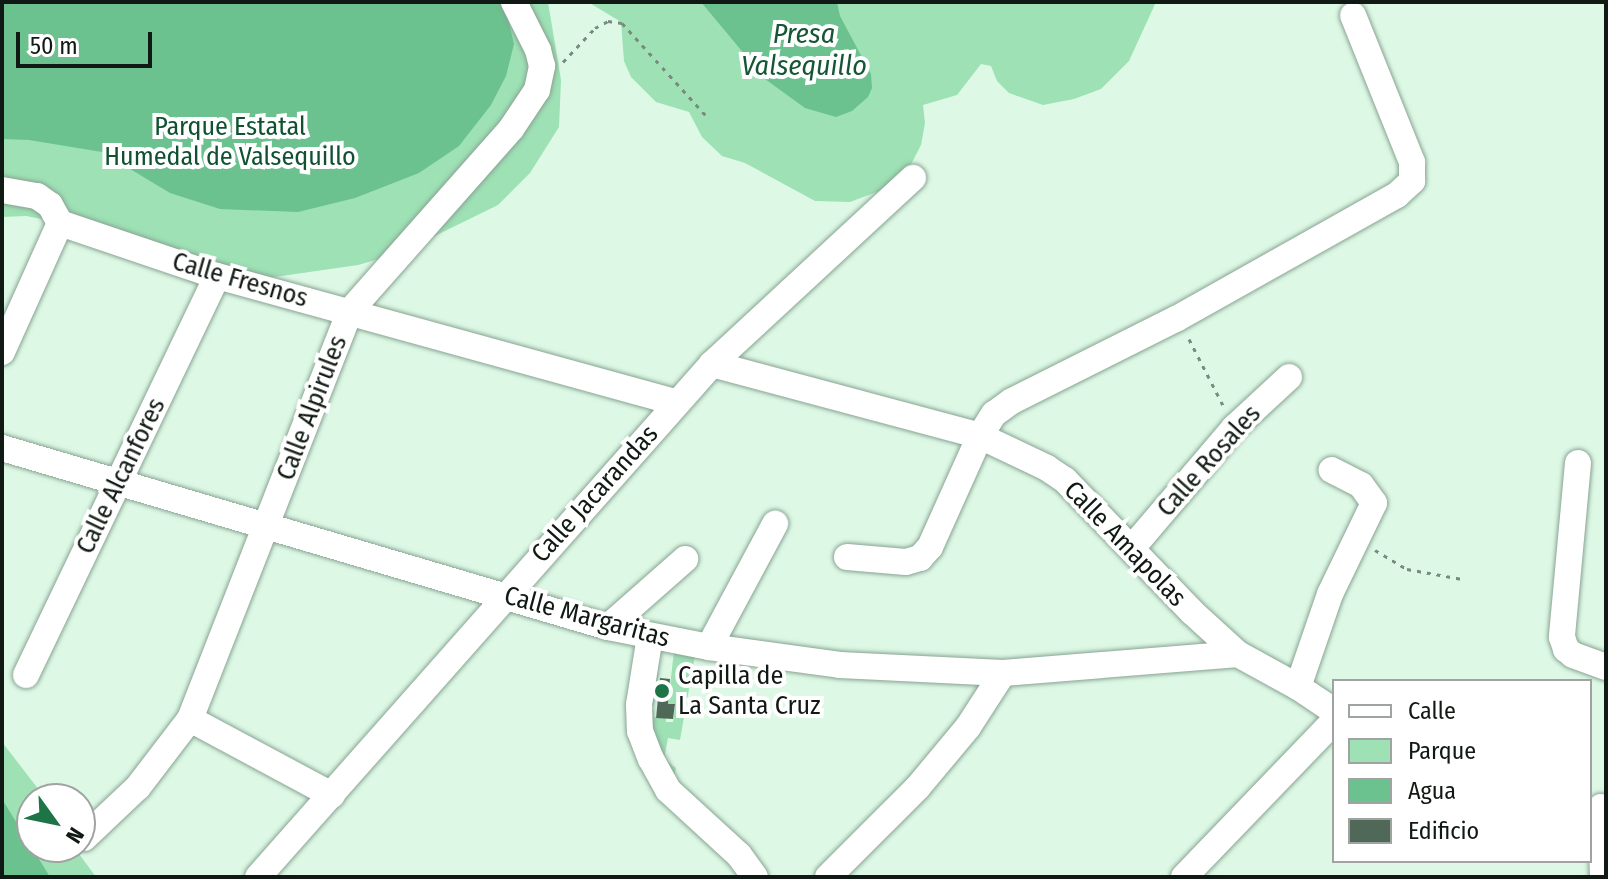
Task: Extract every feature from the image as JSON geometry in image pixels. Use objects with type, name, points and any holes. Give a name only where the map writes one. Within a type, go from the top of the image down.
[{"type":"street","points":[[514,2],[538,50],[542,66],[537,90]]},
{"type":"street","points":[[847,557],[906,562],[920,558],[930,547],[980,436],[994,414],[1012,401],[1176,319],[1397,195],[1412,181],[1412,162],[1353,15]]},
{"type":"street","name":"Calle Alpirules","points":[[96,827],[138,787],[190,719],[350,311],[511,129],[537,90]]},
{"type":"street","name":"Calle Jacarandas","points":[[258,877],[712,364],[913,178]]},
{"type":"street","name":"Calle Fresnos","points":[[2,190],[37,196],[50,205],[60,223],[217,276],[677,403]]},
{"type":"street","points":[[2,352],[60,223]]},
{"type":"street","name":"Calle Alcanfores","points":[[26,675],[217,276]]},
{"type":"street","name":"Calle Amapolas","points":[[712,364],[980,436],[1047,468],[1065,480],[1192,612],[1238,654],[1332,710]]},
{"type":"street","name":"Calle Rosales","points":[[1132,548],[1234,428],[1289,377]]},
{"type":"street","name":"Calle Margaritas","points":[[2,448],[608,627],[709,647],[840,665],[1003,673],[1238,654]]},
{"type":"street","points":[[1578,463],[1562,637],[1566,649],[1573,655],[1606,667]]},
{"type":"street","points":[[1298,687],[1330,594],[1374,503],[1361,485],[1332,470]]},
{"type":"street","points":[[709,647],[775,524]]},
{"type":"street","points":[[608,627],[685,559]]},
{"type":"street","points":[[650,636],[639,705],[640,731],[651,759],[668,790],[739,855],[755,877]]},
{"type":"street","points":[[828,877],[918,787],[968,727],[1003,673]]},
{"type":"street","points":[[190,719],[332,795]]},
{"type":"street","points":[[1184,877],[1332,723]]},
{"type":"street","points":[[1599,806],[1603,877]]},
{"type":"path","points":[[537,90],[595,28],[608,21],[622,23],[708,118]]},
{"type":"path","points":[[1176,319],[1204,364],[1234,428]]},
{"type":"path","points":[[1358,540],[1407,569],[1462,579]]},
{"type":"green space","name":"Parque Estatal Humedal de Valsequillo","points":[[2,2],[548,2],[561,80],[559,127],[530,173],[498,205],[400,253],[358,265],[226,284],[193,283],[73,225],[26,216],[2,217]]},
{"type":"green space","points":[[588,2],[1156,2],[1129,61],[1101,89],[1074,99],[1043,105],[1009,93],[997,81],[991,66],[981,64],[957,95],[923,105],[925,123],[921,145],[904,178],[890,187],[850,202],[815,201],[745,163],[722,156],[702,137],[689,112],[656,102],[631,77],[624,61],[621,22]]},
{"type":"green space","points":[[649,647],[661,649],[654,705],[649,705],[649,710],[654,710],[654,717],[666,718],[666,722],[673,722],[675,705],[668,704],[674,651],[695,655],[680,740],[668,738],[664,759],[676,768],[674,777],[652,761],[640,701]]},
{"type":"green space","points":[[2,742],[34,783],[16,783],[16,863],[86,863],[96,877],[2,877]]},
{"type":"water","name":"Parque Estatal Humedal de Valsequillo","points":[[2,2],[504,2],[514,44],[506,76],[491,105],[459,146],[419,173],[355,198],[298,212],[220,209],[170,193],[102,152],[29,140],[2,139]]},
{"type":"water","name":"Presa Valsequillo","points":[[701,2],[837,2],[840,16],[871,74],[872,88],[868,97],[852,111],[836,117],[805,108],[765,79]]},
{"type":"water","points":[[2,799],[16,822],[16,863],[41,863],[50,877],[2,877]]},
{"type":"building","name":"Capilla de La Santa Cruz","points":[[660,678],[670,679],[668,704],[675,704],[673,719],[656,718]]},
{"type":"place","name":"Capilla de La Santa Cruz","points":[[662,691]]}]
